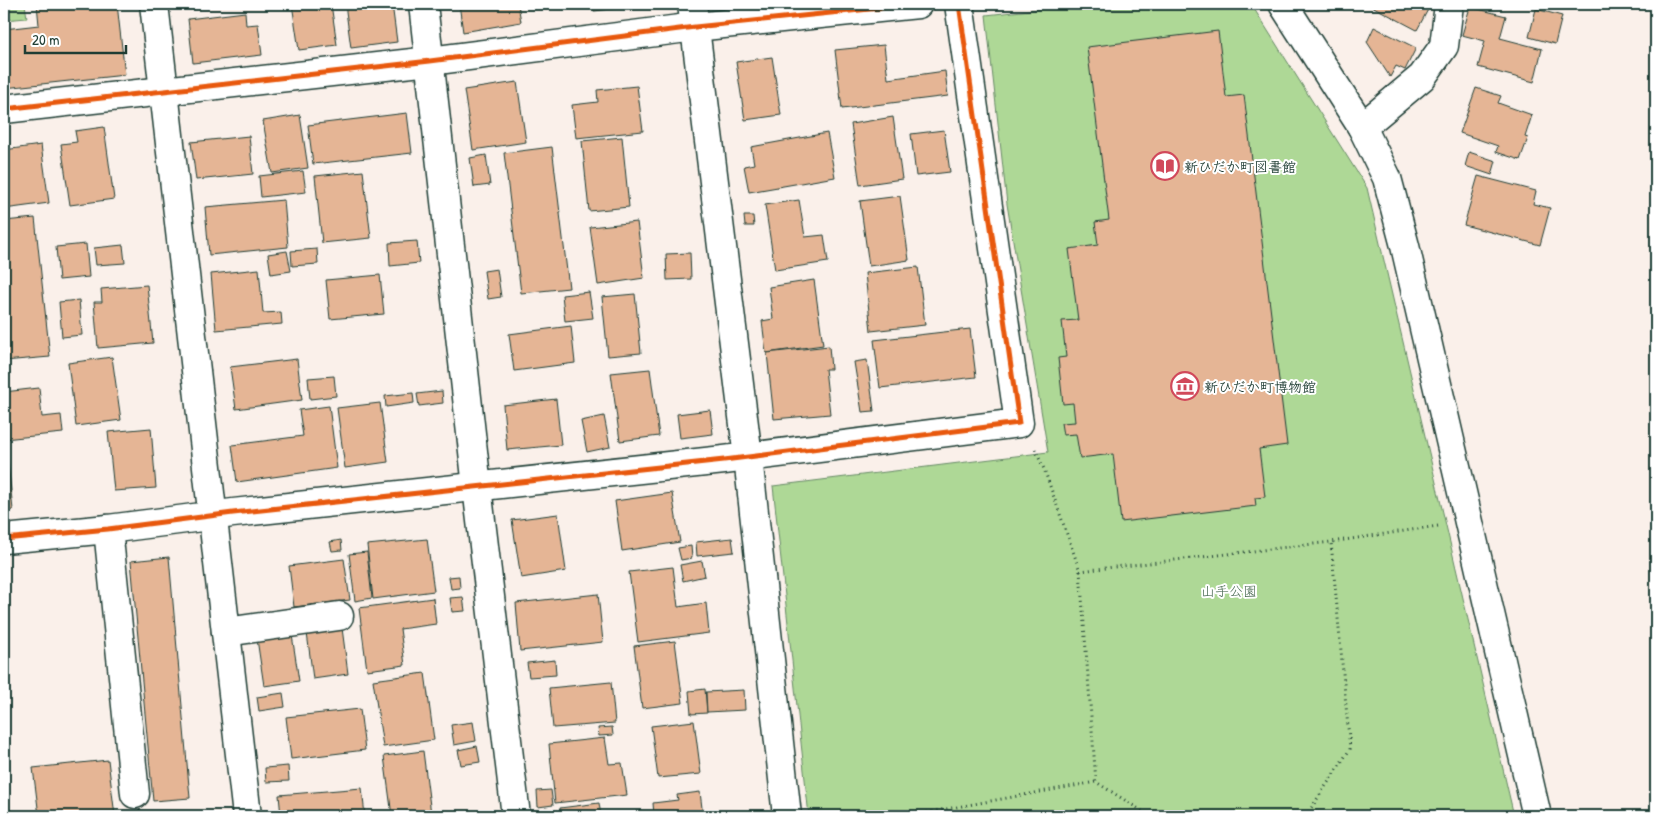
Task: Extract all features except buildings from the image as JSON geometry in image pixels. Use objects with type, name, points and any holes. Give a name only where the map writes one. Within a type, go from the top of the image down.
[{"type":"street","points":[[154,4],[247,816]]},
{"type":"street","points":[[423,4],[516,816]]},
{"type":"street","points":[[4,109],[430,61],[694,16],[918,4]]},
{"type":"street","points":[[4,540],[212,515],[748,457],[1019,423],[959,4]]},
{"type":"street","points":[[1283,4],[1362,127],[1387,178],[1405,246],[1536,816]]},
{"type":"street","points":[[1362,127],[1422,77],[1439,54],[1444,46],[1449,4]]},
{"type":"street","points":[[694,16],[748,457],[787,816]]},
{"type":"street","points":[[108,529],[134,794]]},
{"type":"street","points":[[226,632],[339,616]]},
{"type":"path","points":[[1019,423],[1031,439],[1044,469],[1080,571],[1096,782]]},
{"type":"path","points":[[1080,571],[1331,542],[1468,521]]},
{"type":"path","points":[[1306,816],[1350,749],[1331,542]]},
{"type":"path","points":[[907,816],[1096,782],[1150,816]]},
{"type":"green space","points":[[4,4],[25,4],[27,18],[4,20]]},
{"type":"green space","name":"山手公園","points":[[1085,4],[1251,4],[1367,188],[1514,816],[809,816],[773,486],[1048,452],[1007,204],[986,15]]},
{"type":"cycle path","points":[[4,109],[430,61],[695,27],[918,4]]},
{"type":"cycle path","points":[[4,539],[724,460],[1019,423],[959,4]]},
{"type":"place","name":"新ひだか町図書館","points":[[1165,166]]},
{"type":"place","name":"新ひだか町博物館","points":[[1185,386]]}]
